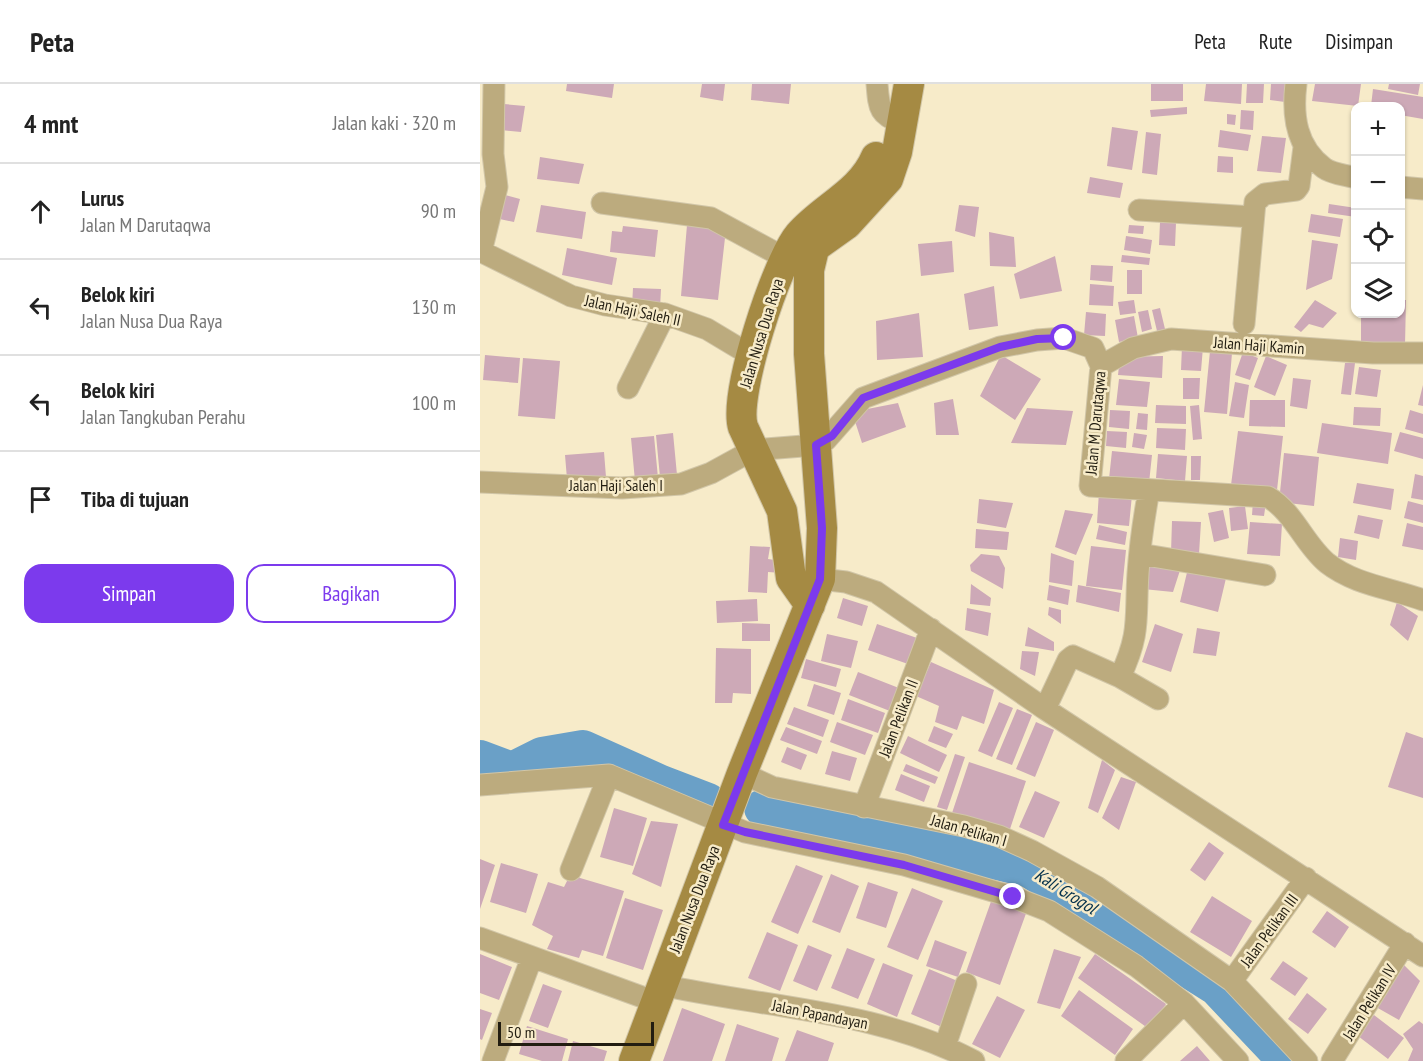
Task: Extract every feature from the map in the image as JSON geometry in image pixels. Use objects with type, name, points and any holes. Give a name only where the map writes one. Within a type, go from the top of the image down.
[{"type":"street","points":[[481,252],[497,187],[493,154],[494,84]]},
{"type":"street","points":[[877,84],[879,104],[895,121]]},
{"type":"street","name":"Jalan Nusa Dua Raya","points":[[891,84],[895,121]]},
{"type":"street","name":"Jalan Nusa Dua Raya","points":[[815,592],[795,585],[789,571],[782,511],[753,450],[741,418],[740,408],[752,356],[797,265],[803,231],[864,177],[895,121],[909,84]]},
{"type":"street","points":[[1244,324],[1255,201],[1260,196],[1296,190],[1299,186],[1304,147],[1294,116],[1296,84]]},
{"type":"street","points":[[1304,147],[1325,169],[1351,177]]},
{"type":"street","points":[[1405,188],[1423,189]]},
{"type":"street","points":[[602,203],[711,218],[797,265]]},
{"type":"street","points":[[1139,210],[1253,217]]},
{"type":"street","name":"Jalan Haji Saleh II","points":[[481,252],[571,296],[605,305],[664,314],[707,329],[752,356]]},
{"type":"street","name":"Jalan Nusa Dua Raya","points":[[634,1061],[742,773],[815,592],[822,528],[808,354],[797,265]]},
{"type":"street","points":[[628,388],[664,314]]},
{"type":"street","name":"Jalan M Darutaqwa","points":[[816,445],[832,436],[863,398],[1000,347],[1037,339],[1064,338],[1093,348],[1101,366],[1090,486],[1149,490]]},
{"type":"street","name":"Jalan Haji Kamin","points":[[1101,366],[1134,348],[1171,339],[1373,353],[1423,353]]},
{"type":"street","name":"Jalan Haji Saleh I","points":[[480,482],[660,487],[696,480],[753,450],[816,445]]},
{"type":"street","points":[[1120,677],[1129,657],[1137,627],[1140,554],[1149,490],[1268,497],[1283,508],[1313,549],[1346,575],[1422,593]]},
{"type":"street","points":[[1140,554],[1265,575]]},
{"type":"street","points":[[815,592],[846,582],[876,592],[1045,709],[1423,956]]},
{"type":"street","name":"Jalan Pelikan II","points":[[864,807],[932,629]]},
{"type":"street","points":[[1045,709],[1071,657],[1081,658],[1158,699]]},
{"type":"street","name":"Jalan Pelikan I","points":[[742,773],[772,787],[964,826],[999,836],[1032,851],[1097,887],[1232,981],[1307,1061]]},
{"type":"street","points":[[571,870],[609,775]]},
{"type":"street","points":[[480,785],[609,775],[723,825],[745,832],[904,865],[1013,897],[1049,911],[1136,966],[1184,1003],[1238,1061]]},
{"type":"street","name":"Jalan Pelikan III","points":[[1232,981],[1306,878]]},
{"type":"street","name":"Jalan Papandayan","points":[[480,938],[532,957],[659,994],[831,1015],[914,1035],[945,1046],[974,1061]]},
{"type":"street","name":"Jalan Pelikan IV","points":[[1332,1061],[1406,943]]},
{"type":"street","points":[[494,1061],[532,957]]},
{"type":"street","points":[[945,1046],[966,984]]},
{"type":"street","points":[[1126,1061],[1184,1003]]},
{"type":"building","points":[[567,84],[614,84],[612,98],[566,91]]},
{"type":"building","points":[[702,84],[725,84],[723,101],[700,97]]},
{"type":"building","points":[[752,84],[791,84],[789,104],[751,100]]},
{"type":"building","points":[[1151,84],[1183,84],[1183,101],[1151,101]]},
{"type":"building","points":[[1206,84],[1242,84],[1241,104],[1204,101]]},
{"type":"building","points":[[1247,84],[1264,84],[1263,103],[1246,103]]},
{"type":"building","points":[[1271,84],[1287,84],[1285,102],[1270,100]]},
{"type":"building","points":[[1315,84],[1361,84],[1359,102],[1351,102],[1351,105],[1312,101]]},
{"type":"building","points":[[1389,84],[1420,84],[1418,95],[1388,89]]},
{"type":"building","points":[[1373,89],[1423,97],[1423,119],[1405,116],[1405,102],[1371,102]]},
{"type":"building","points":[[504,104],[525,106],[521,132],[501,130]]},
{"type":"building","points":[[1187,107],[1187,114],[1151,117],[1150,110]]},
{"type":"building","points":[[1241,110],[1254,111],[1253,130],[1240,129]]},
{"type":"building","points":[[1227,114],[1236,115],[1235,125],[1227,124]]},
{"type":"building","points":[[1112,127],[1138,131],[1132,170],[1107,166]]},
{"type":"building","points":[[1220,130],[1251,135],[1248,151],[1218,147]]},
{"type":"building","points":[[1146,132],[1161,134],[1157,175],[1142,173]]},
{"type":"building","points":[[1262,136],[1286,138],[1281,173],[1257,171]]},
{"type":"building","points":[[1218,156],[1233,157],[1233,173],[1217,172]]},
{"type":"building","points":[[540,157],[584,164],[579,184],[537,179]]},
{"type":"building","points":[[1090,177],[1123,183],[1120,198],[1087,193]]},
{"type":"building","points":[[501,194],[520,199],[514,222],[495,218]]},
{"type":"building","points":[[1329,204],[1351,207],[1351,216],[1328,213]]},
{"type":"building","points":[[541,205],[586,212],[582,239],[536,232]]},
{"type":"building","points":[[959,205],[979,207],[975,237],[955,231]]},
{"type":"building","points":[[1311,214],[1343,219],[1340,237],[1308,232]]},
{"type":"building","points":[[1160,222],[1176,223],[1175,246],[1159,245]]},
{"type":"building","points":[[687,225],[726,229],[718,300],[681,296]]},
{"type":"building","points":[[1129,225],[1144,226],[1143,234],[1128,233]]},
{"type":"building","points":[[623,226],[658,230],[655,257],[610,252],[612,231],[622,232]]},
{"type":"building","points":[[989,232],[1014,237],[1016,267],[990,266]]},
{"type":"building","points":[[1126,236],[1152,240],[1150,254],[1124,250]]},
{"type":"building","points":[[1312,240],[1338,244],[1332,279],[1306,290]]},
{"type":"building","points":[[952,241],[954,272],[921,276],[918,244]]},
{"type":"building","points":[[567,248],[617,258],[612,285],[562,275]]},
{"type":"building","points":[[1122,255],[1150,258],[1149,265],[1121,262]]},
{"type":"building","points":[[1055,256],[1062,291],[1020,299],[1014,274]]},
{"type":"building","points":[[1091,265],[1113,266],[1112,282],[1090,280]]},
{"type":"building","points":[[1127,270],[1142,270],[1142,294],[1127,294]]},
{"type":"building","points":[[1090,284],[1114,286],[1113,306],[1089,305]]},
{"type":"building","points":[[994,286],[998,326],[969,330],[964,294]]},
{"type":"building","points":[[633,288],[661,289],[660,308],[632,306]]},
{"type":"building","points":[[1134,300],[1136,313],[1120,315],[1118,302]]},
{"type":"building","points":[[1315,300],[1337,313],[1323,328],[1309,324],[1301,332],[1294,327]]},
{"type":"building","points":[[1406,300],[1405,345],[1361,345],[1361,318],[1405,318]]},
{"type":"building","points":[[1160,308],[1165,329],[1157,331],[1152,310]]},
{"type":"building","points":[[1148,310],[1152,329],[1142,332],[1138,312]]},
{"type":"building","points":[[1086,312],[1106,314],[1105,336],[1084,335]]},
{"type":"building","points":[[919,313],[923,357],[877,360],[876,321]]},
{"type":"building","points":[[1134,316],[1138,338],[1119,342],[1115,320]]},
{"type":"building","points":[[1182,346],[1203,347],[1201,371],[1181,370]]},
{"type":"building","points":[[1210,351],[1232,353],[1227,414],[1204,412]]},
{"type":"building","points":[[1243,352],[1258,358],[1250,380],[1235,375]]},
{"type":"building","points":[[485,355],[520,358],[518,383],[483,380]]},
{"type":"building","points":[[1001,355],[1041,379],[1015,420],[980,396]]},
{"type":"building","points":[[1163,356],[1162,378],[1118,375],[1120,357]]},
{"type":"building","points":[[1266,356],[1287,365],[1275,396],[1254,387]]},
{"type":"building","points":[[523,358],[560,361],[555,419],[518,416]]},
{"type":"building","points":[[1345,363],[1355,363],[1351,395],[1341,394]]},
{"type":"building","points":[[1359,367],[1381,370],[1377,397],[1355,394]]},
{"type":"building","points":[[1183,378],[1200,378],[1199,399],[1183,399]]},
{"type":"building","points":[[1293,378],[1311,380],[1307,409],[1290,406]]},
{"type":"building","points":[[1119,379],[1150,382],[1147,407],[1116,405]]},
{"type":"building","points":[[1235,382],[1249,385],[1244,418],[1229,416]]},
{"type":"building","points":[[1423,385],[1423,406],[1418,405]]},
{"type":"building","points":[[953,399],[959,435],[936,435],[934,403]]},
{"type":"building","points":[[1250,400],[1285,400],[1285,427],[1249,426]]},
{"type":"building","points":[[898,403],[906,427],[862,443],[852,412]]},
{"type":"building","points":[[1156,405],[1186,406],[1186,424],[1155,423]]},
{"type":"building","points":[[1199,405],[1202,439],[1193,440],[1190,406]]},
{"type":"building","points":[[1354,407],[1381,408],[1380,426],[1353,425]]},
{"type":"building","points":[[1027,408],[1073,411],[1066,445],[1011,443]]},
{"type":"building","points":[[1110,410],[1130,411],[1129,429],[1109,427]]},
{"type":"building","points":[[1410,410],[1423,414],[1423,434],[1405,429]]},
{"type":"building","points":[[1138,413],[1148,414],[1147,430],[1136,429]]},
{"type":"building","points":[[1322,423],[1392,433],[1388,464],[1317,453]]},
{"type":"building","points":[[1157,428],[1186,429],[1185,450],[1156,448]]},
{"type":"building","points":[[1107,431],[1127,432],[1126,448],[1106,446]]},
{"type":"building","points":[[1238,431],[1283,436],[1277,490],[1231,485]]},
{"type":"building","points":[[1400,432],[1423,438],[1423,459],[1394,451]]},
{"type":"building","points":[[673,433],[677,475],[660,477],[656,435]]},
{"type":"building","points":[[1134,433],[1147,435],[1144,449],[1132,447]]},
{"type":"building","points":[[654,436],[658,478],[635,481],[631,438]]},
{"type":"building","points":[[1112,451],[1152,455],[1149,483],[1109,479]]},
{"type":"building","points":[[604,452],[606,477],[567,479],[565,455]]},
{"type":"building","points":[[1284,453],[1319,457],[1314,506],[1279,502]]},
{"type":"building","points":[[1158,454],[1187,456],[1185,481],[1156,478]]},
{"type":"building","points":[[1191,456],[1201,456],[1200,480],[1191,480]]},
{"type":"building","points":[[1415,474],[1423,476],[1423,500],[1411,498]]},
{"type":"building","points":[[1357,483],[1394,489],[1391,510],[1353,503]]},
{"type":"building","points":[[1099,492],[1132,495],[1129,526],[1097,523]]},
{"type":"building","points":[[979,499],[1013,503],[1006,528],[977,523]]},
{"type":"building","points":[[1253,501],[1266,502],[1264,516],[1252,515]]},
{"type":"building","points":[[1408,501],[1423,505],[1423,523],[1404,518]]},
{"type":"building","points":[[1245,506],[1248,529],[1231,531],[1229,508]]},
{"type":"building","points":[[1065,510],[1093,514],[1076,555],[1055,547]]},
{"type":"building","points":[[1223,510],[1229,538],[1214,542],[1208,513]]},
{"type":"building","points":[[1358,515],[1383,520],[1379,539],[1354,533]]},
{"type":"building","points":[[1172,521],[1201,522],[1199,554],[1171,553]]},
{"type":"building","points":[[1250,522],[1282,524],[1280,556],[1247,554]]},
{"type":"building","points":[[1407,523],[1423,527],[1423,550],[1402,546]]},
{"type":"building","points":[[1099,525],[1127,532],[1125,545],[1096,539]]},
{"type":"building","points":[[976,529],[1009,532],[1007,550],[975,548]]},
{"type":"building","points":[[1340,538],[1358,541],[1356,560],[1338,557]]},
{"type":"building","points":[[750,546],[770,547],[768,559],[782,561],[782,573],[768,572],[767,593],[748,592]]},
{"type":"building","points":[[1091,546],[1126,550],[1122,590],[1086,586]]},
{"type":"building","points":[[1051,553],[1074,561],[1072,586],[1049,582]]},
{"type":"building","points":[[981,554],[999,556],[1005,568],[1003,589],[971,571],[970,565]]},
{"type":"building","points":[[1145,559],[1183,561],[1173,592],[1143,589]]},
{"type":"building","points":[[1189,564],[1227,574],[1218,612],[1180,602]]},
{"type":"building","points":[[971,584],[991,598],[990,606],[970,604]]},
{"type":"building","points":[[1049,585],[1070,590],[1068,605],[1047,600]]},
{"type":"building","points":[[1078,585],[1121,593],[1119,612],[1076,602]]},
{"type":"building","points":[[843,598],[868,606],[862,626],[837,618]]},
{"type":"building","points":[[757,599],[758,621],[717,623],[716,601]]},
{"type":"building","points":[[1397,602],[1418,616],[1408,641],[1390,625]]},
{"type":"building","points":[[1049,607],[1061,610],[1061,624],[1048,615]]},
{"type":"building","points":[[967,608],[991,613],[988,636],[965,630]]},
{"type":"building","points":[[742,623],[770,624],[770,641],[742,641]]},
{"type":"building","points":[[877,624],[917,638],[908,664],[868,650]]},
{"type":"building","points":[[1155,624],[1183,634],[1171,672],[1142,662]]},
{"type":"building","points":[[1028,627],[1054,642],[1054,651],[1025,646]]},
{"type":"building","points":[[1197,628],[1220,632],[1216,656],[1193,653]]},
{"type":"building","points":[[827,634],[858,641],[851,668],[821,661]]},
{"type":"building","points":[[716,648],[751,649],[751,694],[733,693],[732,703],[715,703]]},
{"type":"building","points":[[1022,651],[1039,652],[1035,676],[1020,669]]},
{"type":"building","points":[[806,659],[841,669],[836,687],[801,678]]},
{"type":"building","points":[[931,662],[994,690],[984,724],[962,716],[957,730],[935,722],[939,706],[916,696]]},
{"type":"building","points":[[858,672],[904,690],[895,713],[849,695]]},
{"type":"building","points":[[814,684],[841,693],[834,715],[807,706]]},
{"type":"building","points":[[848,699],[885,713],[878,733],[841,720]]},
{"type":"building","points":[[999,702],[1013,708],[992,757],[978,751]]},
{"type":"building","points":[[794,707],[829,720],[823,737],[787,724]]},
{"type":"building","points":[[1017,709],[1032,715],[1012,765],[996,759]]},
{"type":"building","points":[[837,722],[873,735],[865,755],[830,742]]},
{"type":"building","points":[[1036,722],[1054,730],[1035,777],[1016,769]]},
{"type":"building","points":[[934,726],[953,734],[946,748],[928,741]]},
{"type":"building","points":[[786,727],[822,741],[817,754],[780,740]]},
{"type":"building","points":[[1406,732],[1423,738],[1423,798],[1388,787]]},
{"type":"building","points":[[908,736],[947,755],[939,772],[900,753]]},
{"type":"building","points":[[787,747],[807,755],[801,770],[781,762]]},
{"type":"building","points":[[832,751],[857,758],[850,781],[825,774]]},
{"type":"building","points":[[955,754],[965,757],[947,810],[937,807]]},
{"type":"building","points":[[1102,760],[1115,770],[1098,813],[1088,808]]},
{"type":"building","points":[[969,762],[1026,781],[1009,832],[952,813]]},
{"type":"building","points":[[906,764],[938,777],[935,784],[903,771]]},
{"type":"building","points":[[901,774],[930,786],[924,802],[895,790]]},
{"type":"building","points":[[1121,777],[1136,782],[1119,830],[1102,818]]},
{"type":"building","points":[[1035,791],[1060,802],[1044,838],[1019,827]]},
{"type":"building","points":[[614,808],[647,818],[633,866],[600,857]]},
{"type":"building","points":[[651,821],[678,824],[661,887],[632,874]]},
{"type":"building","points":[[1209,842],[1224,853],[1205,881],[1190,870]]},
{"type":"building","points":[[480,859],[495,865],[480,909]]},
{"type":"building","points":[[501,863],[538,874],[526,913],[490,902]]},
{"type":"building","points":[[796,865],[823,876],[798,934],[771,922]]},
{"type":"building","points":[[831,874],[859,886],[840,933],[812,922]]},
{"type":"building","points":[[570,875],[624,891],[603,956],[582,950],[579,958],[547,949],[553,936],[532,925],[548,882],[564,887]]},
{"type":"building","points":[[868,882],[898,892],[886,928],[856,918]]},
{"type":"building","points":[[912,888],[943,901],[918,960],[887,947]]},
{"type":"building","points":[[993,896],[1028,908],[1000,985],[966,972]]},
{"type":"building","points":[[1212,896],[1252,921],[1231,957],[1190,932]]},
{"type":"building","points":[[625,898],[663,910],[643,970],[606,958]]},
{"type":"building","points":[[1327,911],[1349,927],[1335,948],[1312,932]]},
{"type":"building","points":[[767,932],[798,945],[780,991],[748,978]]},
{"type":"building","points":[[935,940],[967,952],[958,977],[926,966]]},
{"type":"building","points":[[808,945],[832,955],[817,991],[793,981]]},
{"type":"building","points":[[847,948],[875,959],[858,999],[831,988]]},
{"type":"building","points":[[1054,949],[1081,957],[1060,1009],[1037,1003]]},
{"type":"building","points":[[480,954],[512,967],[499,1000],[480,993]]},
{"type":"building","points":[[1095,954],[1166,1004],[1149,1029],[1078,978]]},
{"type":"building","points":[[1283,961],[1308,978],[1295,996],[1270,979]]},
{"type":"building","points":[[883,963],[913,975],[897,1017],[867,1004]]},
{"type":"building","points":[[1403,964],[1420,981],[1399,1020],[1376,1007]]},
{"type":"building","points":[[929,969],[960,982],[942,1027],[911,1014]]},
{"type":"building","points":[[543,984],[562,991],[548,1028],[529,1021]]},
{"type":"building","points":[[1079,990],[1133,1029],[1115,1055],[1061,1016]]},
{"type":"building","points":[[1307,993],[1327,1009],[1308,1034],[1288,1019]]},
{"type":"building","points":[[997,996],[1025,1010],[1000,1058],[972,1044]]},
{"type":"building","points":[[682,1008],[725,1024],[712,1061],[663,1061]]},
{"type":"building","points":[[480,1009],[492,1013],[482,1040],[480,1039]]},
{"type":"building","points":[[1374,1015],[1404,1038],[1388,1059],[1358,1036]]},
{"type":"building","points":[[1419,1021],[1423,1024],[1423,1061],[1408,1061],[1413,1049],[1403,1034]]},
{"type":"building","points":[[737,1024],[779,1038],[772,1061],[725,1061]]},
{"type":"building","points":[[527,1026],[568,1039],[562,1061],[542,1061],[519,1054]]},
{"type":"building","points":[[797,1030],[834,1043],[828,1061],[785,1061]]},
{"type":"building","points":[[573,1041],[607,1051],[604,1061],[568,1061]]},
{"type":"building","points":[[1197,1046],[1210,1061],[1180,1061]]},
{"type":"waterway","name":"Kali Grogol","points":[[480,759],[512,771],[542,756],[583,749],[708,802]]},
{"type":"waterway","name":"Kali Grogol","points":[[763,808],[1028,868],[1217,987],[1287,1061]]},
{"type":"route","points":[[1013,897],[965,881],[904,865],[745,832],[723,825],[820,579],[822,528],[816,445],[832,436],[854,406],[863,398],[1000,347],[1037,339],[1064,338]]}]
